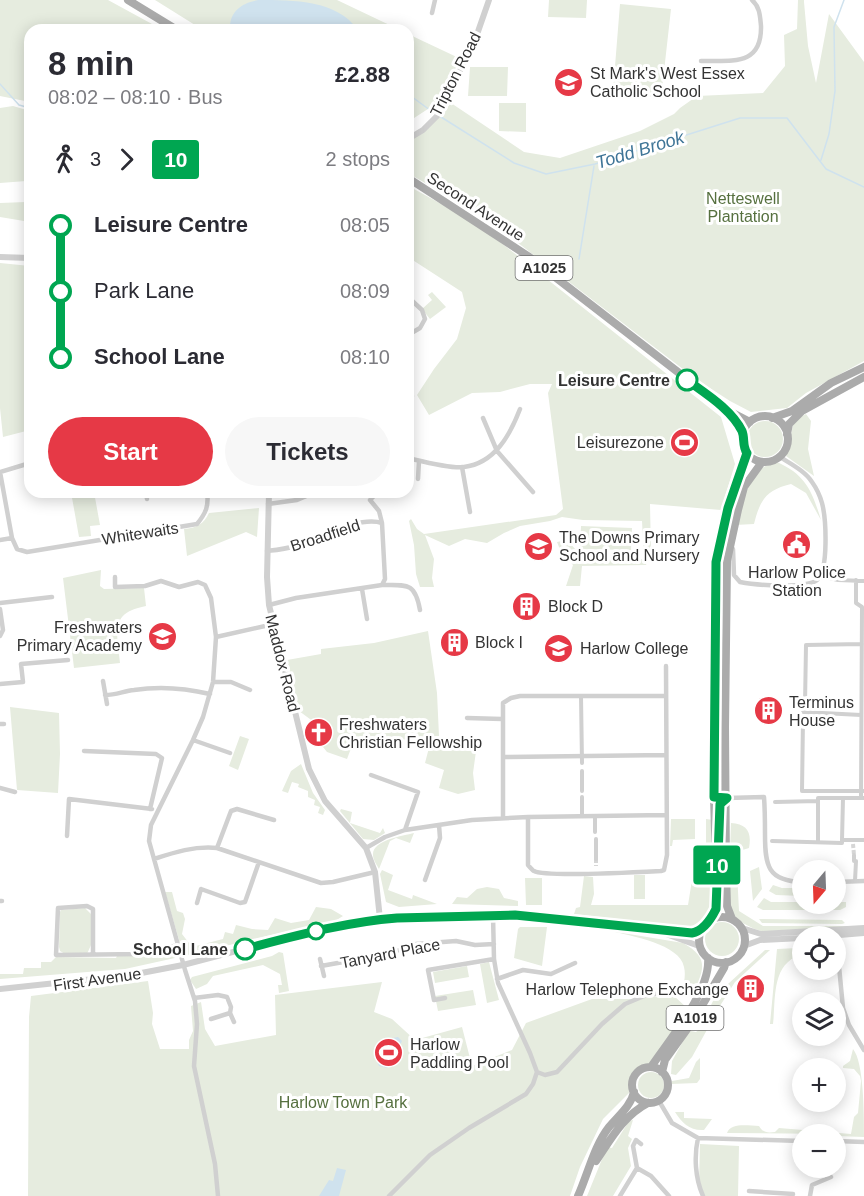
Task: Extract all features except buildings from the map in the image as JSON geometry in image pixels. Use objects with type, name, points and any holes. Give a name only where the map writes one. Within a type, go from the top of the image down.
[{"type":"main road","points":[[128,0],[167,24]]},
{"type":"main road","name":"Second Avenue","points":[[414,182],[528,256],[727,411],[750,422]]},
{"type":"main road","points":[[864,367],[831,383],[792,411],[772,418],[758,417],[750,422],[743,433],[742,443],[747,453],[762,462],[780,457],[786,448],[789,424],[802,411],[864,377]]},
{"type":"main road","name":"Second Avenue","points":[[727,411],[743,433]]},
{"type":"main road","points":[[772,418],[783,425],[787,434]]},
{"type":"main road","points":[[747,453],[728,508],[716,562],[714,797],[717,901],[711,920],[702,928],[699,946],[708,958],[718,962],[726,962],[737,957],[744,946],[742,928],[732,919],[727,906],[725,604],[727,561],[744,487],[762,462]]},
{"type":"main road","points":[[711,920],[723,917],[732,919]]},
{"type":"main road","name":"A1019","points":[[651,1067],[686,1017],[709,970],[708,958]]},
{"type":"main road","name":"A1019","points":[[662,1072],[665,1060],[693,1021],[726,962]]},
{"type":"main road","points":[[589,1170],[625,1119],[639,1108],[659,1101],[666,1095],[667,1077],[651,1067],[635,1075],[632,1087],[639,1100],[648,1103]]},
{"type":"main road","points":[[578,1196],[602,1138],[633,1098],[634,1092]]},
{"type":"street","points":[[432,13],[435,0]]},
{"type":"street","name":"Tripton Road","points":[[414,135],[437,116],[474,43],[489,0]]},
{"type":"street","points":[[701,61],[747,59],[756,51],[761,38],[760,15],[752,0]]},
{"type":"street","points":[[0,256],[24,258]]},
{"type":"street","points":[[414,303],[422,310],[425,320],[420,328],[414,332]]},
{"type":"street","points":[[414,459],[462,467],[479,462],[497,451],[512,430],[520,409]]},
{"type":"street","points":[[483,418],[497,451],[532,492]]},
{"type":"street","points":[[733,534],[733,563],[736,580],[746,584],[809,584],[821,576],[824,568],[825,537],[820,496],[810,479],[780,457]]},
{"type":"street","points":[[418,479],[419,460]]},
{"type":"street","points":[[0,540],[12,538],[0,472],[24,465]]},
{"type":"street","points":[[462,467],[470,512]]},
{"type":"street","name":"Whitewaits","points":[[12,538],[17,549],[27,552],[197,524],[205,515],[208,498]]},
{"type":"street","name":"Maddox Road","points":[[268,498],[269,605],[309,769],[325,801],[366,848],[375,872],[380,919]]},
{"type":"street","points":[[268,504],[302,498]]},
{"type":"street","name":"Broadfield","points":[[372,498],[370,500],[379,511],[382,523],[385,579],[382,585]]},
{"type":"street","name":"Broadfield","points":[[267,551],[295,546],[362,522],[382,523]]},
{"type":"street","points":[[821,576],[838,580],[864,581]]},
{"type":"street","points":[[115,577],[115,587],[145,586],[161,581],[179,587],[198,582],[205,585],[211,598],[216,637],[210,694],[193,740],[158,810],[149,833],[149,841],[194,998],[197,1024],[194,1066],[215,1164],[218,1196]]},
{"type":"street","points":[[775,802],[818,801],[818,798],[862,798],[862,607],[856,603],[855,580]]},
{"type":"street","points":[[269,605],[296,598],[382,585],[403,585],[413,589],[417,594],[420,610]]},
{"type":"street","points":[[362,589],[367,619]]},
{"type":"street","points":[[0,603],[52,597]]},
{"type":"street","points":[[0,609],[3,630],[0,636]]},
{"type":"street","points":[[216,637],[274,624]]},
{"type":"street","points":[[862,791],[802,791],[806,645],[863,640]]},
{"type":"street","points":[[0,684],[23,682],[21,664],[68,660]]},
{"type":"street","points":[[528,817],[528,865],[534,871],[596,873],[664,870],[667,855],[666,666]]},
{"type":"street","points":[[103,681],[107,704]]},
{"type":"street","points":[[213,682],[231,682],[250,690]]},
{"type":"street","points":[[105,695],[133,690],[184,688],[210,694]]},
{"type":"street","points":[[581,695],[582,764]]},
{"type":"street","points":[[503,818],[503,703],[520,696],[666,696]]},
{"type":"street","points":[[803,716],[861,715]]},
{"type":"street","points":[[467,718],[502,720]]},
{"type":"street","points":[[193,740],[230,753]]},
{"type":"street","points":[[84,751],[156,754],[162,758],[150,808]]},
{"type":"street","points":[[502,757],[666,755]]},
{"type":"street","points":[[582,771],[582,791]]},
{"type":"street","points":[[370,776],[418,792],[405,830]]},
{"type":"street","points":[[0,788],[15,792]]},
{"type":"street","points":[[727,798],[765,797],[767,865],[773,874],[782,880],[792,881]]},
{"type":"street","points":[[62,798],[158,810]]},
{"type":"street","points":[[582,798],[582,816]]},
{"type":"street","points":[[842,840],[843,798]]},
{"type":"street","points":[[68,836],[69,799]]},
{"type":"street","points":[[818,801],[818,842]]},
{"type":"street","points":[[217,848],[231,811],[237,809],[274,820]]},
{"type":"street","points":[[366,848],[385,837],[405,830],[472,820],[666,815]]},
{"type":"street","points":[[595,816],[596,832]]},
{"type":"street","points":[[425,880],[440,838],[439,825]]},
{"type":"street","points":[[596,839],[596,859]]},
{"type":"street","points":[[772,841],[842,843],[842,840],[864,840]]},
{"type":"street","points":[[154,859],[202,847],[217,848],[321,883],[375,872]]},
{"type":"street","points":[[854,855],[855,881]]},
{"type":"street","points":[[197,903],[201,889],[240,903],[245,902],[259,862]]},
{"type":"street","points":[[596,866],[596,873]]},
{"type":"street","points":[[846,881],[864,881]]},
{"type":"street","points":[[93,954],[93,909],[87,906],[58,908],[56,955],[142,954],[178,945]]},
{"type":"street","points":[[389,1196],[430,1155],[469,1128],[526,1094],[533,1084],[537,1072],[507,1007],[497,979],[493,915]]},
{"type":"street","name":"First Avenue","points":[[0,989],[131,975],[183,965],[306,933],[380,919],[493,915],[548,918],[656,931],[692,933],[699,932],[702,928]]},
{"type":"street","points":[[742,928],[761,934],[864,928]]},
{"type":"street","name":"First Avenue","points":[[656,931],[699,946]]},
{"type":"street","points":[[846,934],[864,933]]},
{"type":"street","points":[[744,946],[760,940],[792,938]]},
{"type":"street","name":"Tanyard Place","points":[[321,966],[382,955],[413,945],[456,941],[475,945],[494,944]]},
{"type":"street","name":"Tanyard Place","points":[[320,959],[324,976]]},
{"type":"street","points":[[445,998],[434,1000],[428,970],[494,959]]},
{"type":"street","points":[[497,979],[523,970],[551,974],[575,963]]},
{"type":"street","points":[[840,980],[843,1008],[849,1025],[864,1050]]},
{"type":"street","points":[[537,1072],[546,1076],[557,1072],[602,1023],[625,1004],[644,996],[666,992]]},
{"type":"street","points":[[194,998],[218,995],[227,997],[234,1022]]},
{"type":"street","points":[[211,1019],[230,1013]]},
{"type":"street","points":[[659,1101],[672,1123],[698,1138],[792,1141]]},
{"type":"street","points":[[698,1138],[697,1178],[702,1196]]},
{"type":"street","points":[[620,1196],[637,1168],[633,1146],[636,1140],[641,1144]]},
{"type":"street","points":[[846,1141],[864,1142]]},
{"type":"street","points":[[637,1168],[651,1176],[669,1196]]},
{"type":"street","points":[[810,1196],[812,1185],[829,1178]]},
{"type":"street","points":[[749,1191],[793,1194]]},
{"type":"green space","points":[[0,0],[108,0],[152,24],[24,24],[24,101],[0,96]]},
{"type":"green space","points":[[155,0],[337,0],[387,24],[193,24]]},
{"type":"green space","points":[[549,0],[587,0],[586,18],[548,17]]},
{"type":"green space","name":"Netteswell Plantation","points":[[798,0],[804,0],[808,46],[816,83],[829,14],[864,62],[864,361],[806,393],[787,408],[751,412],[730,401],[696,379],[488,220],[414,177],[414,138],[448,101],[524,152],[560,158],[640,131],[674,114],[697,96],[763,93],[785,66],[784,35],[797,29]]},
{"type":"green space","points":[[620,4],[671,9],[661,98],[613,91]]},
{"type":"green space","points":[[414,37],[461,59],[434,105],[414,118]]},
{"type":"green space","points":[[470,67],[508,67],[507,96],[468,96]]},
{"type":"green space","points":[[499,103],[526,103],[526,132],[499,131]]},
{"type":"green space","points":[[13,106],[24,109],[24,181],[0,183],[0,108]]},
{"type":"green space","points":[[414,189],[463,216],[504,245],[721,417],[735,464],[721,510],[650,504],[651,551],[646,565],[582,566],[580,586],[566,586],[573,565],[561,552],[557,542],[567,540],[581,560],[644,559],[642,521],[583,520],[562,517],[520,526],[487,543],[465,539],[449,546],[425,535],[434,559],[432,578],[434,587],[420,587],[416,574],[414,545],[409,521],[411,519],[417,529],[424,534],[556,515],[563,509],[548,393],[552,384],[530,384],[500,392],[472,393],[429,415],[417,395],[457,339],[466,308],[462,292],[414,261]]},
{"type":"green space","points":[[24,202],[24,221],[0,217],[0,203]]},
{"type":"green space","points":[[0,263],[24,265],[24,432],[3,437],[0,408]]},
{"type":"green space","points":[[432,292],[446,307],[430,319],[422,309],[432,300],[428,295]]},
{"type":"green space","points":[[806,414],[811,421],[808,449],[814,476],[786,456],[795,420]]},
{"type":"green space","points":[[765,421],[778,426],[783,439],[778,452],[765,457],[752,452],[747,439],[752,426]]},
{"type":"green space","points":[[777,462],[801,478],[811,492],[821,520],[806,493],[791,484],[776,489],[765,497],[754,524],[735,525],[744,496],[755,475],[759,470]]},
{"type":"green space","points":[[72,498],[95,498],[100,525],[90,526],[91,536],[79,537]]},
{"type":"green space","points":[[259,508],[257,537],[246,532],[187,556],[184,529],[199,525],[209,513]]},
{"type":"green space","points":[[581,526],[632,528],[631,550],[580,549]]},
{"type":"green space","points":[[101,570],[100,586],[104,589],[144,588],[146,606],[134,609],[121,619],[117,633],[120,663],[74,668],[63,578]]},
{"type":"green space","points":[[428,631],[437,693],[439,736],[389,741],[350,751],[347,759],[327,752],[323,747],[333,736],[299,711],[287,660],[321,654],[321,649],[374,643]]},
{"type":"green space","points":[[10,707],[59,713],[58,793],[17,790]]},
{"type":"green space","points":[[240,736],[249,739],[238,770],[229,766]]},
{"type":"green space","points":[[431,740],[477,744],[473,773],[475,790],[458,794],[439,788],[444,770],[425,763]]},
{"type":"green space","points":[[301,764],[313,793],[325,810],[323,815],[318,813],[320,807],[314,805],[315,800],[308,797],[308,791],[298,787],[299,784],[292,782],[288,793],[282,791],[291,771]]},
{"type":"green space","points":[[341,809],[352,812],[350,823],[380,833],[383,828],[385,833],[374,840],[363,839],[340,811]]},
{"type":"green space","points":[[671,819],[695,819],[695,839],[673,840],[670,846]]},
{"type":"green space","points":[[706,819],[713,820],[711,907],[704,922],[698,928],[691,930],[574,914],[576,908],[580,907],[584,876],[593,877],[594,894],[591,905],[688,905],[693,874],[692,853],[706,853]]},
{"type":"green space","points":[[731,823],[745,827],[750,837],[749,848],[736,852],[739,911],[763,926],[792,926],[792,930],[764,932],[739,920],[728,908]]},
{"type":"green space","points":[[414,833],[410,843],[396,838]]},
{"type":"green space","points":[[396,838],[390,841],[379,869],[373,855],[377,846]]},
{"type":"green space","points":[[759,867],[762,889],[753,901],[750,871]]},
{"type":"green space","points":[[382,870],[393,875],[388,890],[412,899],[413,895],[437,904],[399,907],[386,902],[380,874]]},
{"type":"green space","points":[[634,875],[645,875],[645,899],[634,899]]},
{"type":"green space","points":[[525,878],[542,878],[542,905],[526,905]]},
{"type":"green space","points":[[773,885],[792,888],[792,896],[776,895],[769,891]]},
{"type":"green space","points":[[487,887],[499,889],[504,898],[518,901],[518,906],[452,904],[457,897],[467,898],[477,889]]},
{"type":"green space","points":[[165,892],[172,892],[177,911],[183,913],[185,919],[182,934],[192,947],[223,939],[225,932],[233,934],[236,925],[268,930],[275,918],[291,923],[309,920],[316,907],[331,909],[343,916],[335,921],[244,941],[190,956],[182,950]]},
{"type":"green space","points":[[764,898],[771,902],[792,902],[792,910],[763,910],[757,907]]},
{"type":"green space","points":[[85,908],[91,914],[91,945],[87,954],[65,954],[60,951],[59,947],[60,912],[61,910]]},
{"type":"green space","points":[[759,919],[842,920],[845,923],[762,923]]},
{"type":"green space","points":[[722,922],[734,927],[739,939],[734,951],[722,956],[710,951],[705,939],[710,927]]},
{"type":"green space","points":[[520,927],[547,927],[542,966],[514,958]]},
{"type":"green space","points":[[611,931],[683,943],[692,949],[701,960],[702,966],[692,996],[682,990],[684,967],[681,959],[674,952],[654,942]]},
{"type":"green space","points":[[792,948],[792,959],[784,966],[780,975],[775,994],[773,1024],[770,1024],[777,949]]},
{"type":"green space","points":[[765,950],[770,950],[735,982],[718,1009],[711,1005],[716,995]]},
{"type":"green space","points":[[172,951],[175,958],[125,969],[0,979],[0,974],[23,974],[24,968],[41,968],[41,962],[51,962],[56,957],[116,958],[117,956]]},
{"type":"green space","points":[[279,952],[283,953],[289,991],[279,993],[278,985],[282,985],[280,974],[263,965],[213,976],[207,984],[196,989],[190,980],[192,977],[272,956]]},
{"type":"green space","points":[[489,962],[499,1000],[487,1003],[480,964]]},
{"type":"green space","points":[[467,966],[469,977],[435,983],[433,972]]},
{"type":"green space","name":"Harlow Town Park","points":[[148,981],[153,1013],[152,1024],[160,1049],[189,1049],[189,1040],[193,1031],[191,1006],[201,1002],[205,1029],[215,1046],[276,1035],[275,995],[382,982],[374,1012],[392,1019],[415,1040],[462,1027],[472,1066],[512,1050],[526,1023],[592,999],[632,999],[673,995],[687,1008],[651,1067],[632,1073],[629,1080],[629,1093],[603,1119],[580,1167],[570,1196],[28,1196],[31,996]]},
{"type":"green space","points":[[473,990],[476,1005],[438,1011],[435,996]]},
{"type":"green space","points":[[707,1013],[714,1017],[692,1057],[676,1075],[671,1074],[672,1061],[687,1034],[701,1028]]},
{"type":"green space","points":[[853,1049],[857,1056],[861,1077],[864,1137],[846,1136],[846,1134],[851,1134],[854,1117],[858,1113],[861,1081],[854,1069],[846,1068],[846,1064],[850,1061]]},
{"type":"green space","points":[[700,1058],[700,1079],[697,1083],[671,1084],[672,1081],[689,1078]]},
{"type":"green space","points":[[651,1072],[660,1076],[664,1085],[660,1094],[651,1098],[642,1094],[638,1085],[642,1076]]},
{"type":"green space","points":[[675,1112],[684,1112],[684,1118],[712,1119],[704,1130],[695,1129],[684,1123]]},
{"type":"green space","points":[[633,1120],[628,1136],[632,1139],[628,1148],[631,1166],[613,1196],[587,1196],[607,1147],[612,1148],[629,1121]]},
{"type":"green space","points":[[746,1125],[759,1126],[768,1132],[775,1132],[779,1128],[792,1129],[792,1134],[727,1133],[732,1127]]},
{"type":"green space","points":[[700,1144],[739,1146],[738,1196],[704,1196],[699,1183]]},
{"type":"water","points":[[258,0],[286,0],[314,4],[339,13],[353,24],[230,24],[237,9],[246,3]]},
{"type":"water","name":"Harlow Paddling Pool","points":[[398,1037],[402,1041],[391,1065],[387,1068],[379,1066],[376,1059],[393,1038]]},
{"type":"water","points":[[337,1168],[346,1170],[339,1196],[319,1196],[329,1180],[333,1181]]},
{"type":"waterway","points":[[821,160],[829,134],[835,91],[834,27],[844,0]]},
{"type":"waterway","name":"Todd Brook","points":[[0,84],[19,105],[24,106]]},
{"type":"waterway","name":"Todd Brook","points":[[414,98],[434,113]]},
{"type":"waterway","name":"Todd Brook","points":[[441,117],[514,163],[546,174],[595,164],[740,118],[787,118],[826,169],[864,187]]},
{"type":"waterway","points":[[579,259],[594,166]]},
{"type":"tunnel","points":[[853,844],[854,855]]},
{"type":"tunnel","points":[[596,859],[596,866]]},
{"type":"bus line","name":"10","points":[[245,949],[306,933],[380,919],[443,915],[515,915],[692,933],[699,932],[711,920],[717,901],[720,804],[727,798],[714,797],[716,562],[721,532],[747,453],[742,443],[743,433],[727,411],[687,380]]},
{"type":"place","name":"St Mark's West Essex Catholic School","points":[[569,82]]},
{"type":"place","name":"Leisure Centre","points":[[687,380]]},
{"type":"place","name":"Leisurezone","points":[[685,442]]},
{"type":"place","name":"Harlow Police Station","points":[[797,544]]},
{"type":"place","name":"The Downs Primary School and Nursery","points":[[538,546]]},
{"type":"place","name":"Block D","points":[[527,606]]},
{"type":"place","name":"Freshwaters Primary Academy","points":[[163,636]]},
{"type":"place","name":"Block I","points":[[454,642]]},
{"type":"place","name":"Harlow College","points":[[559,648]]},
{"type":"place","name":"Terminus House","points":[[768,711]]},
{"type":"place","name":"Freshwaters Christian Fellowship","points":[[318,733]]},
{"type":"place","name":"School Lane","points":[[245,949]]},
{"type":"place","name":"Harlow Telephone Exchange","points":[[750,989]]},
{"type":"place","name":"Harlow Paddling Pool","points":[[389,1053]]}]
